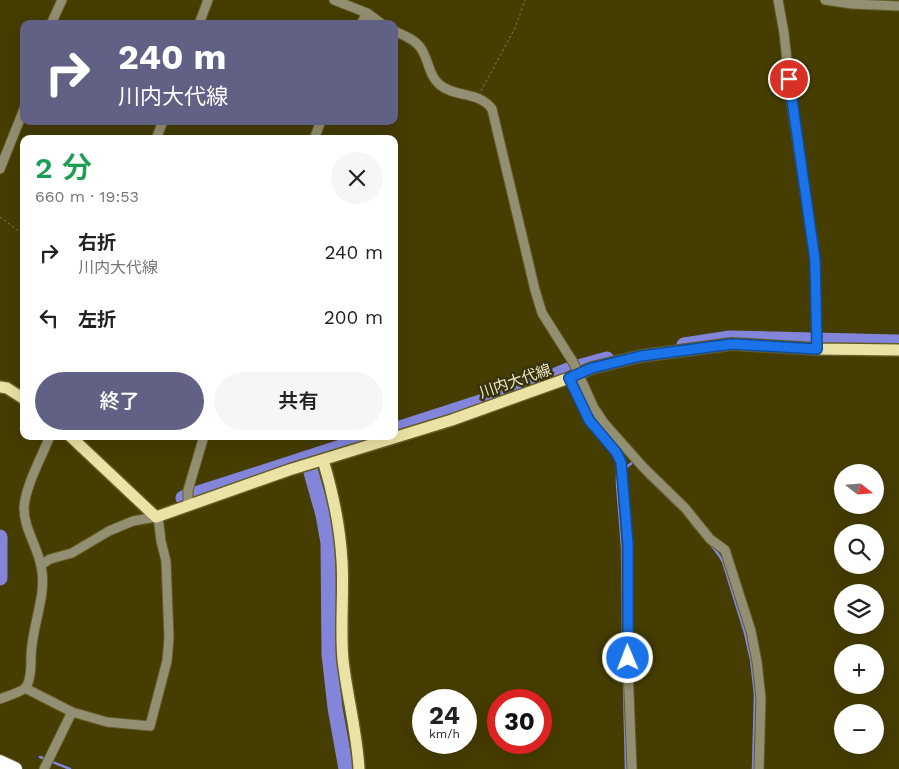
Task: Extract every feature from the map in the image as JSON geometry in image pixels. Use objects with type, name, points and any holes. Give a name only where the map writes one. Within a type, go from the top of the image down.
[{"type":"highway","points":[[0,762],[15,769]]},
{"type":"main road","name":"川内大代線","points":[[398,437],[452,420],[574,373],[641,356],[732,344],[817,349],[899,350]]},
{"type":"main road","points":[[0,387],[7,388],[20,396]]},
{"type":"main road","points":[[74,440],[157,516]]},
{"type":"main road","name":"川内大代線","points":[[157,516],[187,503],[388,440]]},
{"type":"main road","points":[[323,460],[338,520],[342,562],[341,613],[343,659],[359,769]]},
{"type":"street","points":[[54,20],[62,0]]},
{"type":"street","points":[[200,20],[208,0]]},
{"type":"street","points":[[334,0],[364,18]]},
{"type":"street","points":[[778,0],[815,260],[817,349]]},
{"type":"street","points":[[825,0],[862,5],[899,6]]},
{"type":"street","points":[[398,33],[413,40],[419,46],[430,71],[440,85],[478,97],[487,102],[495,117],[538,303],[542,313],[574,373],[604,423],[643,467],[689,512],[710,539],[725,550],[751,631],[757,662],[761,698],[759,769]]},
{"type":"street","points":[[0,169],[20,119]]},
{"type":"street","points":[[574,373],[589,420],[616,452],[621,462],[628,544],[627,640],[632,769]]},
{"type":"street","points":[[0,706],[3,698],[25,688],[31,668],[31,653],[43,579],[41,564],[25,521],[24,506],[27,493],[48,440]]},
{"type":"street","points":[[187,503],[188,490],[203,440]]},
{"type":"street","points":[[25,688],[72,712],[106,722],[150,726],[167,661],[169,638],[166,562],[157,516],[133,521],[108,531],[72,553],[50,559],[41,564]]},
{"type":"street","points":[[45,768],[72,712]]},
{"type":"path","points":[[478,97],[502,55],[515,28],[525,0]]},
{"type":"path","points":[[0,217],[20,232]]},
{"type":"waterway","points":[[684,345],[730,338],[899,342]]},
{"type":"waterway","points":[[398,429],[527,387],[568,370],[607,359]]},
{"type":"waterway","points":[[577,385],[594,419],[607,432]]},
{"type":"waterway","points":[[346,769],[335,708],[329,654],[328,543],[323,515],[307,458],[363,440]]},
{"type":"waterway","points":[[183,498],[307,458]]},
{"type":"waterway","points":[[624,469],[633,462]]},
{"type":"waterway","points":[[620,472],[617,474],[617,484],[622,547],[623,635]]},
{"type":"waterway","points":[[644,474],[677,506]]},
{"type":"waterway","points":[[691,522],[723,562],[745,633],[751,660],[755,694],[753,769]]},
{"type":"waterway","points":[[0,537],[0,578]]},
{"type":"waterway","points":[[623,645],[626,769]]},
{"type":"waterway","points":[[40,757],[70,769]]},
{"type":"route","points":[[628,658],[628,544],[621,462],[616,452],[589,420],[569,378],[592,368],[641,356],[732,344],[817,349],[815,260],[789,79]]}]
